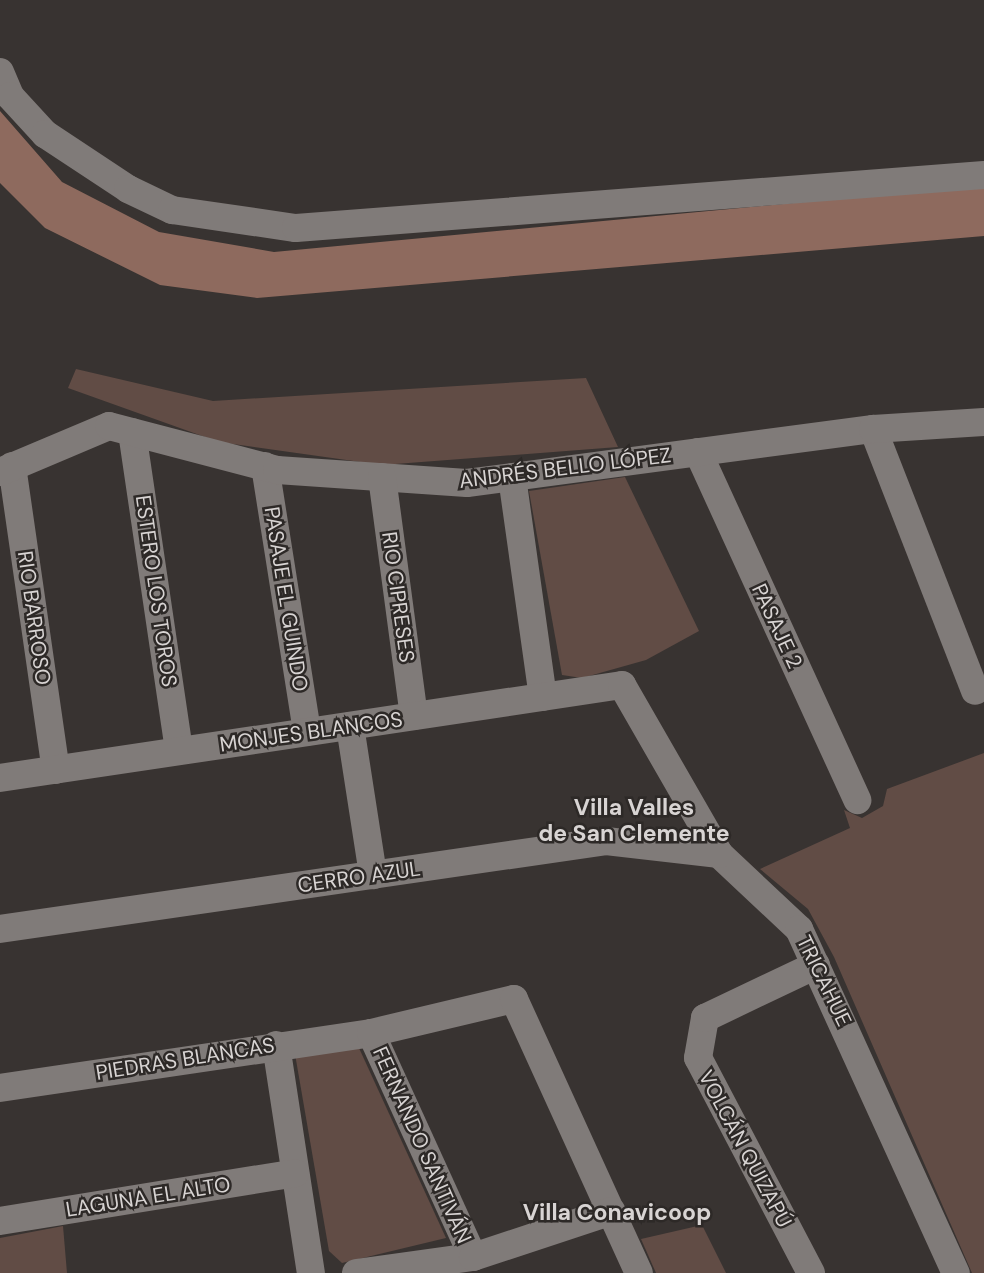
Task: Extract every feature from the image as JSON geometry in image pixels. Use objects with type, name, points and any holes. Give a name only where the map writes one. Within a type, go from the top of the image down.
[{"type":"street","points":[[0,72],[10,96],[45,135],[128,189],[172,210],[296,228],[984,175]]},
{"type":"street","name":"ANDRÉS BELLO LÓPEZ","points":[[121,429],[265,466],[467,483],[873,429],[984,422]]},
{"type":"street","points":[[6,469],[121,429]]},
{"type":"street","name":"ESTERO LOS TOROS","points":[[121,429],[179,751]]},
{"type":"street","points":[[873,429],[975,691]]},
{"type":"street","name":"PASAJE 2","points":[[698,452],[856,800]]},
{"type":"street","name":"PASAJE EL GUINDO","points":[[265,466],[307,732]]},
{"type":"street","name":"RIO BARROSO","points":[[6,469],[56,770]]},
{"type":"street","name":"RIO CIPRESES","points":[[382,477],[414,716]]},
{"type":"street","points":[[512,477],[543,697]]},
{"type":"street","name":"MONJES BLANCOS","points":[[0,778],[622,685]]},
{"type":"street","name":"TRICAHUE","points":[[622,685],[719,854],[799,929],[953,1272]]},
{"type":"street","points":[[350,726],[373,875]]},
{"type":"street","name":"CERRO AZUL","points":[[0,929],[606,841],[719,854]]},
{"type":"street","name":"VOLCÁN QUIZAPÚ","points":[[811,1273],[698,1058],[705,1018],[816,965]]},
{"type":"street","name":"PIEDRAS BLANCAS","points":[[0,1088],[371,1033],[514,999],[612,1211]]},
{"type":"street","name":"FERNANDO SANTIVÁN","points":[[371,1033],[473,1257]]},
{"type":"street","points":[[276,1045],[311,1273]]},
{"type":"street","name":"LAGUNA EL ALTO","points":[[0,1221],[295,1173]]},
{"type":"street","points":[[356,1273],[473,1257],[612,1211],[639,1273]]},
{"type":"shaded area","points":[[0,111],[62,182],[159,232],[274,252],[984,185],[984,236],[257,298],[160,285],[45,228],[0,183]]},
{"type":"shaded area","points":[[76,369],[213,401],[586,378],[618,447],[382,465],[219,442],[68,388]]},
{"type":"shaded area","points":[[625,477],[699,631],[646,660],[582,678],[562,675],[529,491]]},
{"type":"shaded area","points":[[984,753],[984,1273],[972,1273],[834,957],[808,909],[760,869],[850,828],[844,810],[862,818],[883,806],[887,789]]},
{"type":"shaded area","points":[[359,1048],[446,1238],[342,1263],[329,1251],[295,1054]]},
{"type":"shaded area","points":[[702,1225],[726,1273],[656,1273],[641,1239]]},
{"type":"shaded area","points":[[63,1226],[67,1273],[0,1273],[0,1238]]},
{"type":"district","name":"Villa Valles de San Clemente","points":[[634,820]]},
{"type":"district","name":"Villa Conavicoop","points":[[617,1212]]}]
